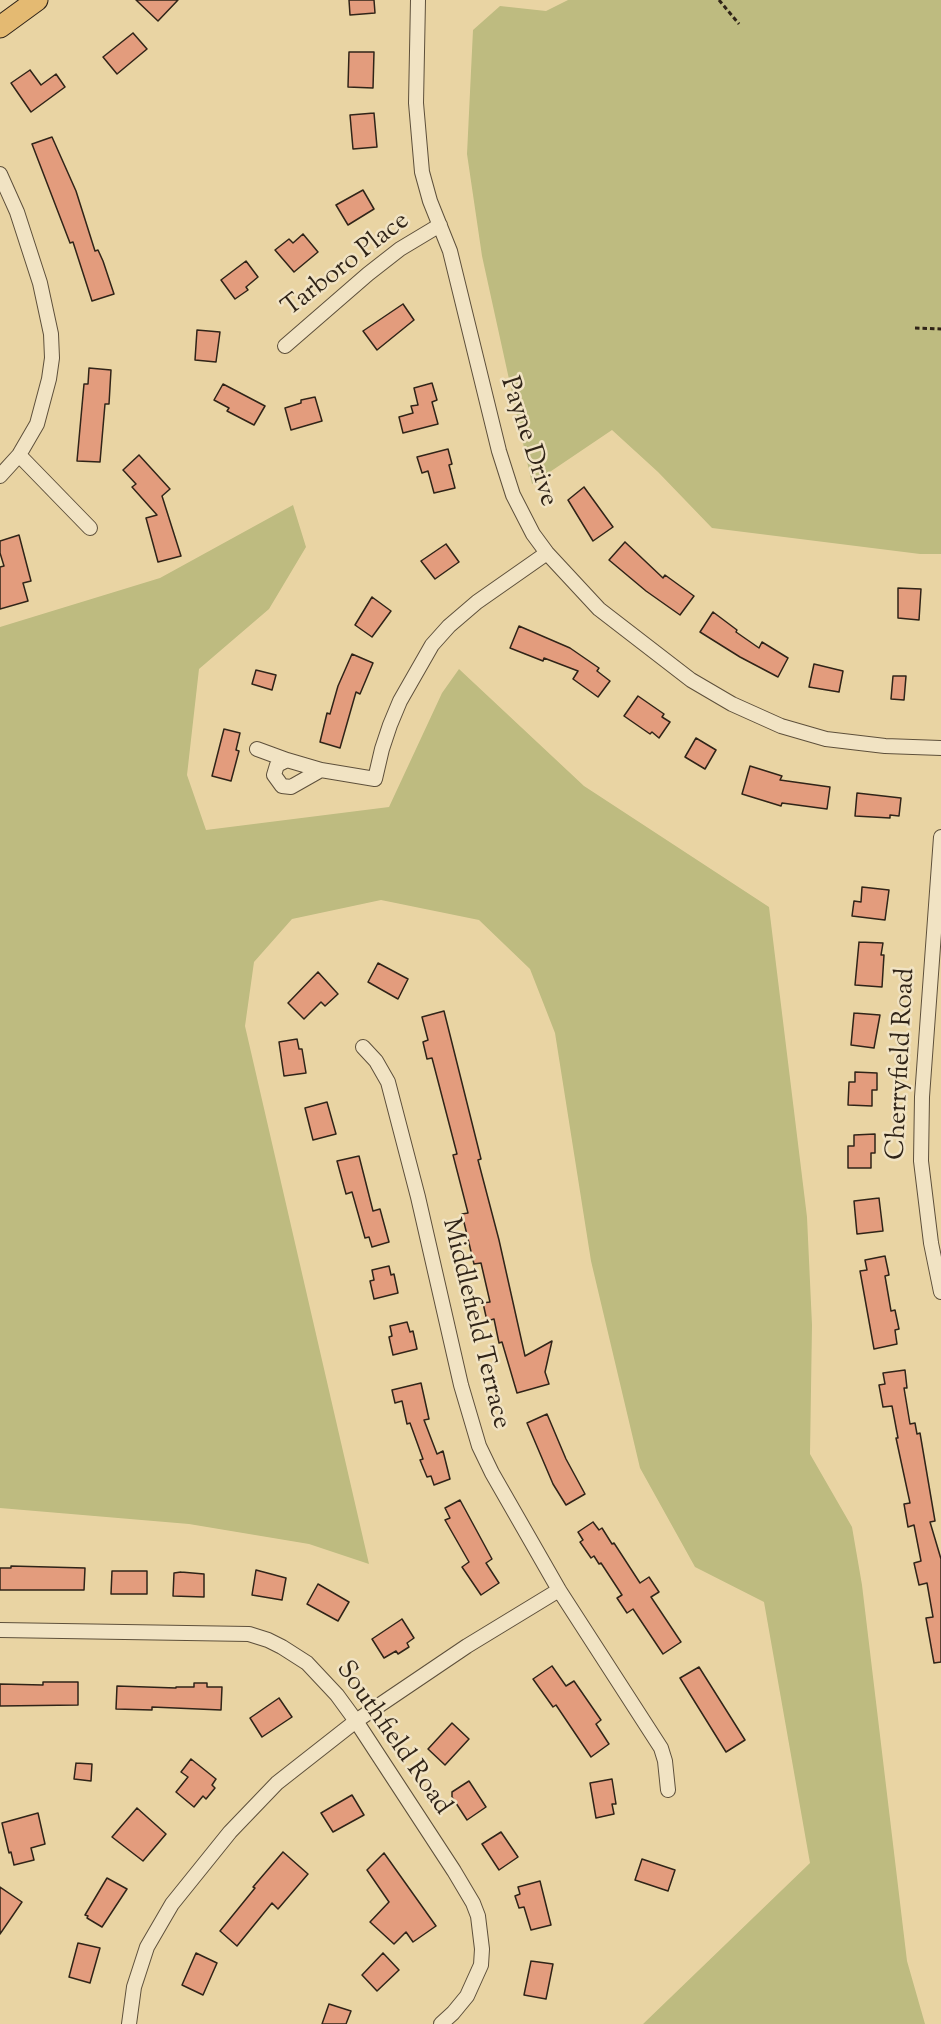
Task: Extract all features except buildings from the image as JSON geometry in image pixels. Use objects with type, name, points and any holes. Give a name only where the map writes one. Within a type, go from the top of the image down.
[{"type":"main road","points":[[0,27],[37,0]]},
{"type":"street","name":"Payne Drive","points":[[418,0],[416,103],[421,160],[426,186],[450,251],[509,484],[522,514],[547,553],[583,593],[626,631],[691,680],[732,704],[782,726],[826,739],[885,746],[941,748]]},
{"type":"street","points":[[0,174],[17,212],[32,255],[51,334],[52,357],[44,402],[37,424],[19,455],[0,476]]},
{"type":"street","name":"Tarboro Place","points":[[285,346],[400,249],[440,225]]},
{"type":"street","points":[[19,455],[90,528]]},
{"type":"street","points":[[256,749],[321,770],[375,779],[382,749],[396,709],[432,645],[449,626],[477,602],[547,553]]},
{"type":"street","points":[[287,760],[277,765],[274,775],[282,786],[291,787],[321,770]]},
{"type":"street","name":"Cherryfield Road","points":[[941,837],[934,1020],[922,1097],[921,1161],[926,1211],[941,1292]]},
{"type":"street","name":"Middlefield Terrace","points":[[363,1047],[376,1061],[388,1082],[418,1197],[461,1385],[479,1446],[559,1590],[661,1748],[665,1761],[668,1790]]},
{"type":"street","points":[[129,2024],[134,1987],[147,1947],[172,1904],[230,1832],[277,1783],[356,1721],[467,1646],[559,1590]]},
{"type":"street","name":"Southfield Road","points":[[0,1630],[249,1634],[268,1640],[307,1663],[337,1695],[356,1721],[454,1871],[478,1916],[482,1948],[481,1965],[466,1996],[441,2024]]},
{"type":"path","points":[[719,0],[739,24]]},
{"type":"path","points":[[915,328],[941,329]]},
{"type":"shaded area","points":[[568,0],[941,0],[941,554],[920,554],[712,528],[658,472],[612,430],[532,484],[482,256],[467,154],[473,30],[500,6],[546,11]]},
{"type":"shaded area","points":[[293,505],[306,547],[269,609],[199,669],[187,775],[206,830],[389,807],[442,693],[459,669],[584,786],[769,907],[807,1217],[812,1325],[810,1454],[852,1527],[862,1585],[907,1961],[925,2024],[643,2024],[810,1863],[764,1602],[695,1567],[640,1468],[591,1261],[555,1033],[530,969],[479,920],[381,900],[292,919],[254,962],[245,1026],[369,1564],[309,1544],[189,1524],[0,1508],[0,627],[160,578]]}]
